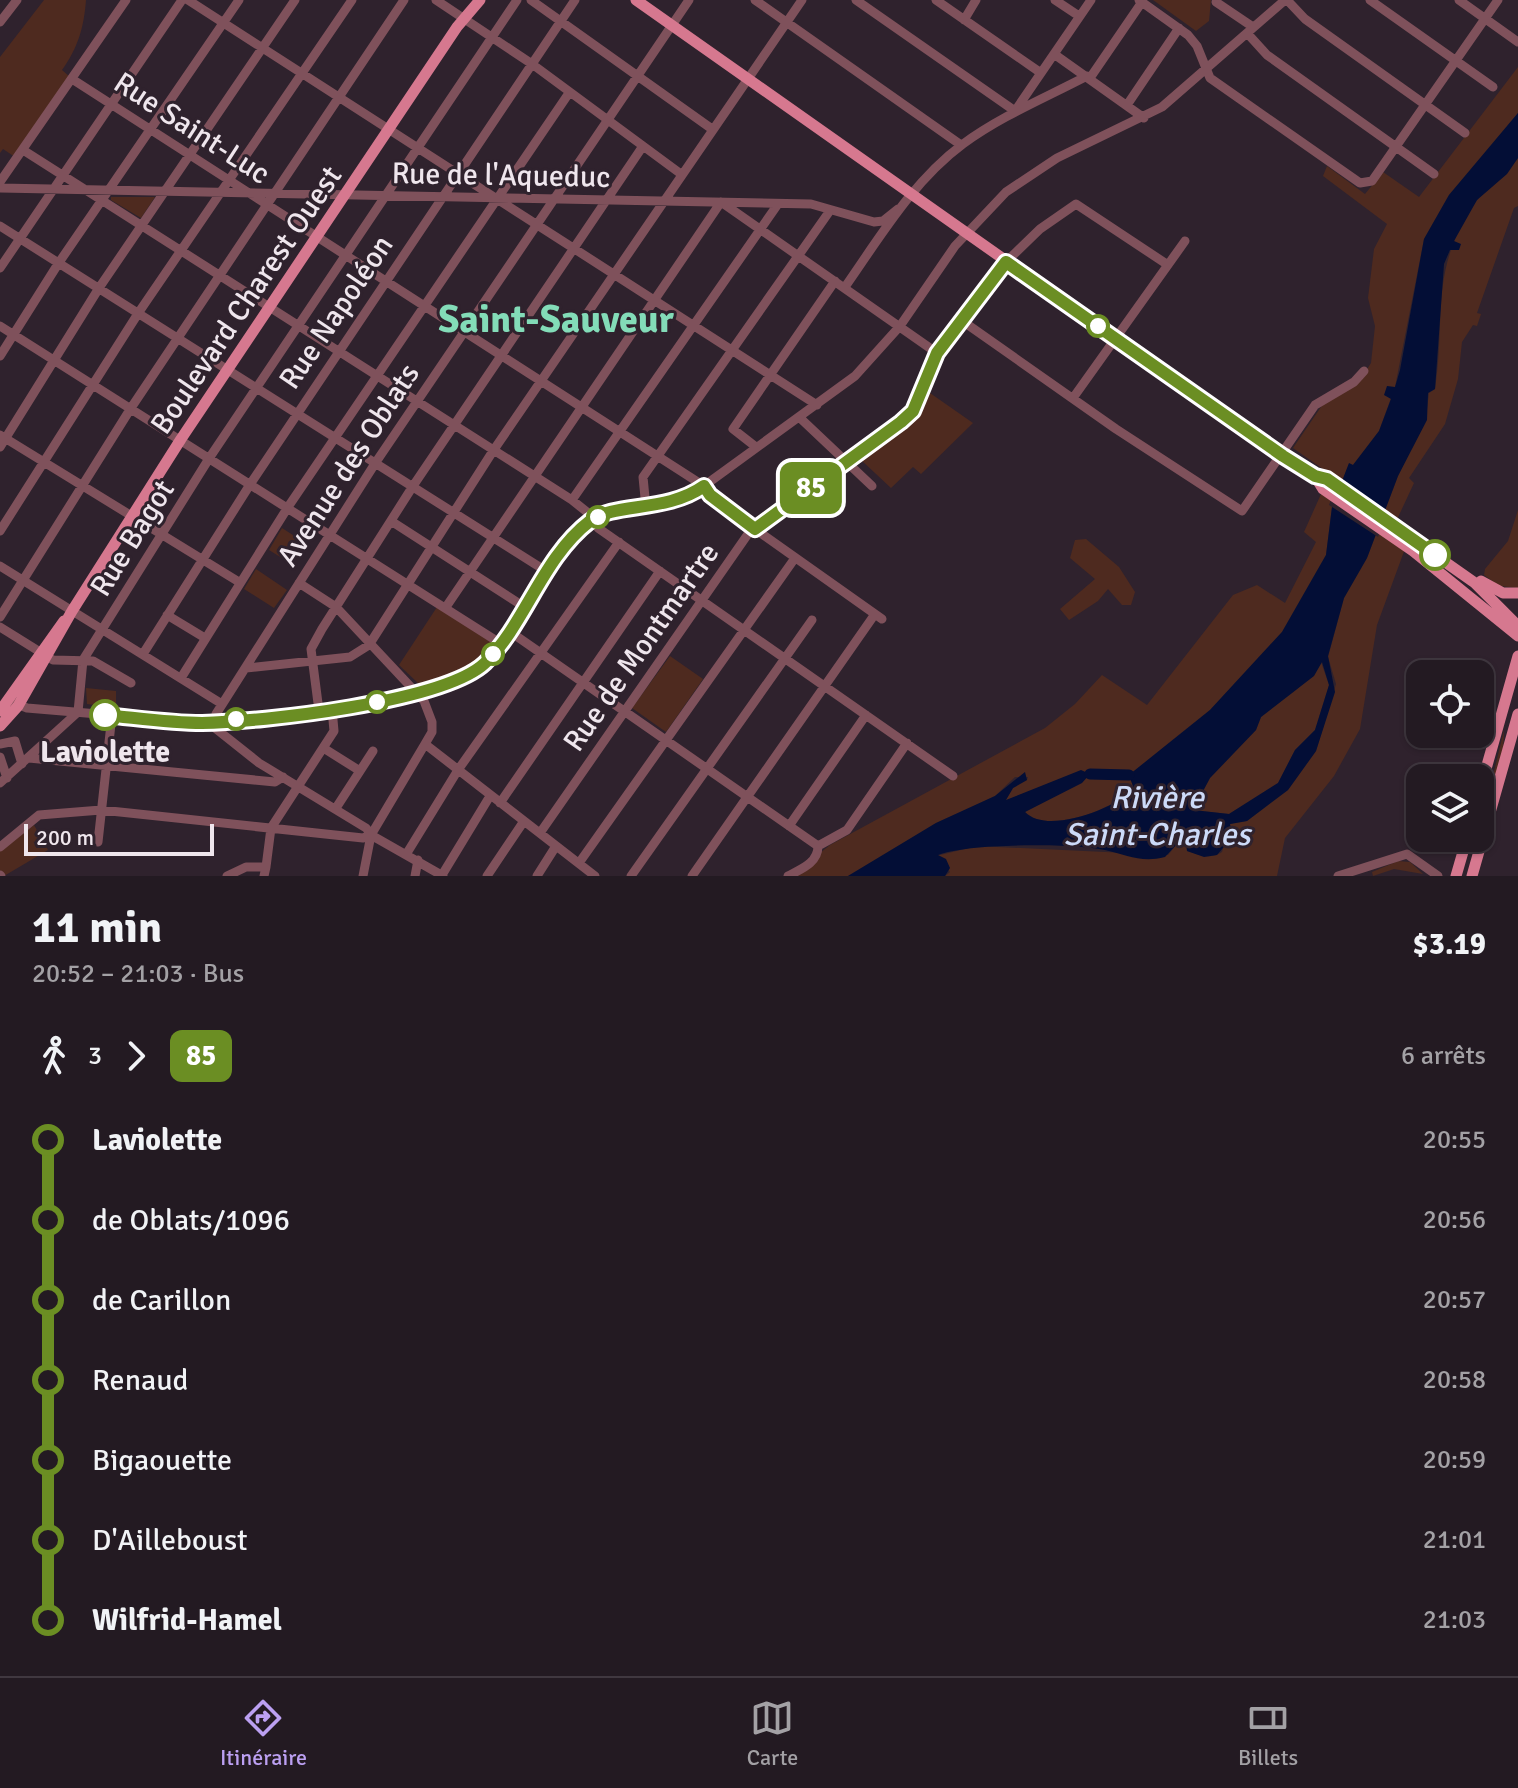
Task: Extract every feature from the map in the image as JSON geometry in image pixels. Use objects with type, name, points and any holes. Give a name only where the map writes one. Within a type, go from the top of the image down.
[{"type":"main road","name":"Boulevard Charest Ouest","points":[[463,18],[469,0]]},
{"type":"main road","name":"Boulevard Charest Ouest","points":[[0,726],[181,439],[463,18],[480,0]]},
{"type":"main road","points":[[636,0],[1384,525],[1466,576],[1503,593],[1518,593]]},
{"type":"main road","points":[[1384,525],[1518,636]]},
{"type":"main road","points":[[1466,576],[1518,626]]},
{"type":"main road","points":[[1487,764],[1518,656]]},
{"type":"main road","name":"Boulevard Charest Ouest","points":[[0,711],[13,704]]},
{"type":"main road","points":[[1472,876],[1516,734],[1518,714]]},
{"type":"main road","points":[[1456,876],[1463,852]]},
{"type":"street","points":[[0,22],[17,0]]},
{"type":"street","points":[[0,182],[126,0]]},
{"type":"street","points":[[0,268],[185,0],[224,22],[817,405]]},
{"type":"street","points":[[0,356],[58,264],[239,0]]},
{"type":"street","points":[[239,582],[2,440],[52,358],[295,0]]},
{"type":"street","points":[[0,531],[139,312],[352,0]]},
{"type":"street","points":[[0,617],[84,488],[131,408],[341,99],[404,0]]},
{"type":"street","points":[[436,0],[532,64],[681,174]]},
{"type":"street","name":"Rue Bagot","points":[[78,712],[83,660],[210,457],[517,0]]},
{"type":"street","points":[[531,0],[712,129]]},
{"type":"street","name":"Rue Napoléon","points":[[143,654],[297,412],[575,0]]},
{"type":"street","name":"Avenue des Oblats","points":[[215,722],[222,704],[376,462],[689,0]]},
{"type":"street","points":[[755,0],[961,145]]},
{"type":"street","points":[[246,668],[355,655],[369,645],[493,451],[615,275],[660,203],[802,0]]},
{"type":"street","points":[[856,0],[1015,111]]},
{"type":"street","points":[[936,0],[1041,73]]},
{"type":"street","points":[[964,20],[976,0]]},
{"type":"street","points":[[1055,0],[1079,16]]},
{"type":"street","points":[[1015,111],[1091,0]]},
{"type":"street","points":[[818,846],[509,631],[546,571],[592,519],[686,499],[817,405],[868,365],[967,233],[1006,192],[1031,173],[1144,118],[1208,70],[1286,0],[1305,19],[1465,133]]},
{"type":"street","points":[[1370,0],[1493,87]]},
{"type":"street","points":[[1459,0],[1518,42]]},
{"type":"street","points":[[845,287],[898,209],[961,145],[1015,111],[1089,77],[1141,1],[1179,28],[1197,46],[1210,78],[1360,183],[1367,184],[1498,0]]},
{"type":"street","points":[[1216,2],[1250,30],[1267,55],[1434,174]]},
{"type":"street","points":[[1127,105],[1179,28]]},
{"type":"street","points":[[1054,54],[1144,118]]},
{"type":"street","name":"Rue Saint-Luc","points":[[72,79],[704,486],[710,495],[755,529],[878,616],[824,686]]},
{"type":"street","points":[[181,678],[288,507],[569,93]]},
{"type":"street","points":[[319,711],[311,649],[413,486],[643,146]]},
{"type":"street","points":[[23,150],[572,500],[598,528],[953,776]]},
{"type":"street","name":"Rue de l'Aqueduc","points":[[0,188],[811,204],[829,212],[874,222],[883,221],[898,209]]},
{"type":"street","points":[[446,607],[532,475],[721,202],[937,353]]},
{"type":"street","points":[[572,500],[778,204]]},
{"type":"street","name":"Rue de Montmartre","points":[[540,833],[755,529],[913,411],[937,353],[1006,262],[1040,229],[1076,204],[1168,265]]},
{"type":"street","points":[[646,508],[642,482],[658,456],[829,212]]},
{"type":"street","points":[[0,226],[179,336],[546,571]]},
{"type":"street","points":[[1073,398],[1185,241]]},
{"type":"street","points":[[756,447],[733,429],[835,281]]},
{"type":"street","points":[[961,320],[1245,511],[1321,396],[1354,382],[1364,371]]},
{"type":"street","points":[[0,326],[93,382],[500,643]]},
{"type":"street","points":[[799,417],[872,486]]},
{"type":"street","points":[[391,521],[523,606]]},
{"type":"street","points":[[407,853],[458,770],[619,542]]},
{"type":"street","points":[[579,863],[743,627],[795,558]]},
{"type":"street","points":[[0,566],[222,704]]},
{"type":"street","points":[[500,803],[660,571]]},
{"type":"street","points":[[299,583],[336,607],[424,701],[432,722],[432,732],[371,835],[363,876]]},
{"type":"street","points":[[167,615],[205,638]]},
{"type":"street","points":[[631,876],[812,620]]},
{"type":"street","points":[[0,627],[53,660],[93,661],[131,683]]},
{"type":"street","points":[[692,876],[824,686]]},
{"type":"street","points":[[13,704],[215,722],[319,711],[417,694]]},
{"type":"street","points":[[227,876],[246,867],[265,872],[271,828],[325,749],[334,731],[332,709]]},
{"type":"street","points":[[3,781],[78,712]]},
{"type":"street","points":[[98,842],[112,715]]},
{"type":"street","points":[[789,826],[866,715]]},
{"type":"street","points":[[215,722],[215,728],[223,736],[283,777],[336,808],[371,835],[443,876],[490,796]]},
{"type":"street","points":[[0,744],[15,741],[25,761]]},
{"type":"street","points":[[818,846],[847,830],[907,743]]},
{"type":"street","points":[[425,744],[591,875]]},
{"type":"street","points":[[325,749],[360,771]]},
{"type":"street","points":[[336,808],[373,751]]},
{"type":"street","points":[[25,761],[106,764],[275,782],[283,777]]},
{"type":"street","points":[[1,763],[3,781]]},
{"type":"street","points":[[0,847],[39,815],[101,810],[363,838],[371,835]]},
{"type":"street","points":[[487,876],[524,821]]},
{"type":"street","points":[[537,876],[556,846]]},
{"type":"street","points":[[788,876],[817,857],[818,846]]},
{"type":"street","points":[[1338,876],[1407,854],[1438,876]]},
{"type":"street","points":[[415,876],[418,860]]},
{"type":"shaded area","points":[[44,0],[86,0],[84,19],[76,45],[62,70],[70,77],[15,157],[3,149],[0,153],[0,57]]},
{"type":"shaded area","points":[[1153,0],[1211,0],[1209,21],[1196,31]]},
{"type":"shaded area","points":[[1518,67],[1518,113],[1449,195],[1424,239],[1395,387],[1379,431],[1353,465],[1349,464],[1332,507],[1326,555],[1282,632],[1210,710],[1129,775],[1134,789],[1111,804],[1080,817],[1048,821],[1035,818],[1025,812],[1061,792],[1020,795],[1005,801],[1013,788],[1028,777],[1015,777],[995,796],[936,823],[848,876],[791,876],[830,845],[1045,728],[1075,704],[1102,675],[1147,705],[1233,595],[1257,585],[1285,603],[1316,542],[1304,532],[1330,474],[1293,448],[1323,404],[1357,385],[1371,363],[1375,326],[1368,298],[1374,249],[1387,224],[1323,176],[1327,166],[1365,194],[1383,172],[1419,197]]},
{"type":"shaded area","points":[[1518,158],[1518,206],[1514,208],[1477,313],[1481,314],[1477,326],[1473,325],[1462,342],[1458,379],[1445,424],[1409,478],[1414,483],[1394,526],[1406,546],[1377,625],[1360,729],[1334,776],[1285,838],[1277,876],[945,876],[950,872],[936,856],[977,846],[1168,855],[1177,844],[1186,841],[1187,851],[1213,856],[1222,852],[1230,824],[1247,821],[1288,790],[1316,751],[1336,684],[1328,657],[1344,598],[1367,558],[1398,476],[1426,417],[1429,393],[1435,389],[1442,294],[1451,250],[1475,203]]},
{"type":"shaded area","points":[[111,197],[155,197],[141,218],[111,200]]},
{"type":"shaded area","points":[[930,393],[973,423],[921,474],[913,467],[891,488],[860,459],[914,419]]},
{"type":"shaded area","points":[[1518,510],[1518,588],[1499,586],[1484,575],[1485,569],[1508,541]]},
{"type":"shaded area","points":[[282,528],[299,539],[285,560],[269,550]]},
{"type":"shaded area","points":[[1086,539],[1119,567],[1135,592],[1131,605],[1122,605],[1108,589],[1098,601],[1069,620],[1060,609],[1095,579],[1070,558],[1075,540]]},
{"type":"shaded area","points":[[256,569],[287,590],[274,608],[244,589]]},
{"type":"shaded area","points":[[437,607],[492,642],[492,647],[468,666],[420,685],[399,665]]},
{"type":"shaded area","points":[[670,656],[703,679],[666,732],[632,708]]},
{"type":"shaded area","points":[[1321,662],[1329,685],[1315,730],[1295,750],[1278,783],[1229,814],[1192,810],[1210,778],[1256,730],[1261,717],[1297,689]]},
{"type":"shaded area","points":[[86,688],[116,691],[116,708],[87,704]]},
{"type":"shaded area","points":[[1504,730],[1503,756],[1494,788],[1494,772]]},
{"type":"shaded area","points":[[34,825],[48,850],[4,876],[0,872],[0,851]]},
{"type":"shaded area","points":[[1398,861],[1410,862],[1423,874],[1394,869],[1373,876],[1372,872]]},
{"type":"water","name":"Rivière Saint-Charles","points":[[1518,113],[1518,158],[1507,174],[1477,200],[1454,241],[1461,244],[1459,250],[1450,250],[1444,264],[1435,389],[1428,393],[1427,420],[1398,476],[1367,558],[1344,598],[1328,656],[1335,692],[1316,751],[1288,790],[1247,821],[1230,824],[1233,836],[1217,855],[1204,857],[1187,851],[1186,841],[1177,844],[1165,857],[1149,859],[1090,848],[995,846],[938,855],[946,859],[950,868],[945,876],[848,876],[936,823],[995,796],[1025,772],[1027,780],[1013,788],[1006,800],[1081,770],[1090,774],[1082,783],[1025,812],[1035,818],[1064,820],[1112,804],[1134,789],[1129,775],[1210,710],[1282,632],[1326,555],[1332,507],[1349,463],[1353,465],[1379,431],[1391,399],[1384,395],[1387,386],[1395,387],[1400,370],[1424,239],[1449,195]],"holes":[[[1322,662],[1329,685],[1315,730],[1295,750],[1278,783],[1229,814],[1193,810],[1210,778],[1256,730],[1261,717],[1314,676]]]},
{"type":"pier","points":[[1338,480],[1386,514],[1378,537],[1329,505]]},
{"type":"waterway","points":[[1090,774],[1129,775]]},
{"type":"bus line","name":"85","points":[[105,715],[204,723],[367,704],[429,691],[464,678],[492,656],[546,571],[592,519],[686,499],[704,486],[710,495],[755,529],[901,422],[913,411],[937,353],[1006,262],[1283,456],[1315,476],[1327,479],[1435,555]]},
{"type":"place","name":"Laviolette","points":[[105,715]]},
{"type":"district","name":"Saint-Sauveur","points":[[556,319]]}]
